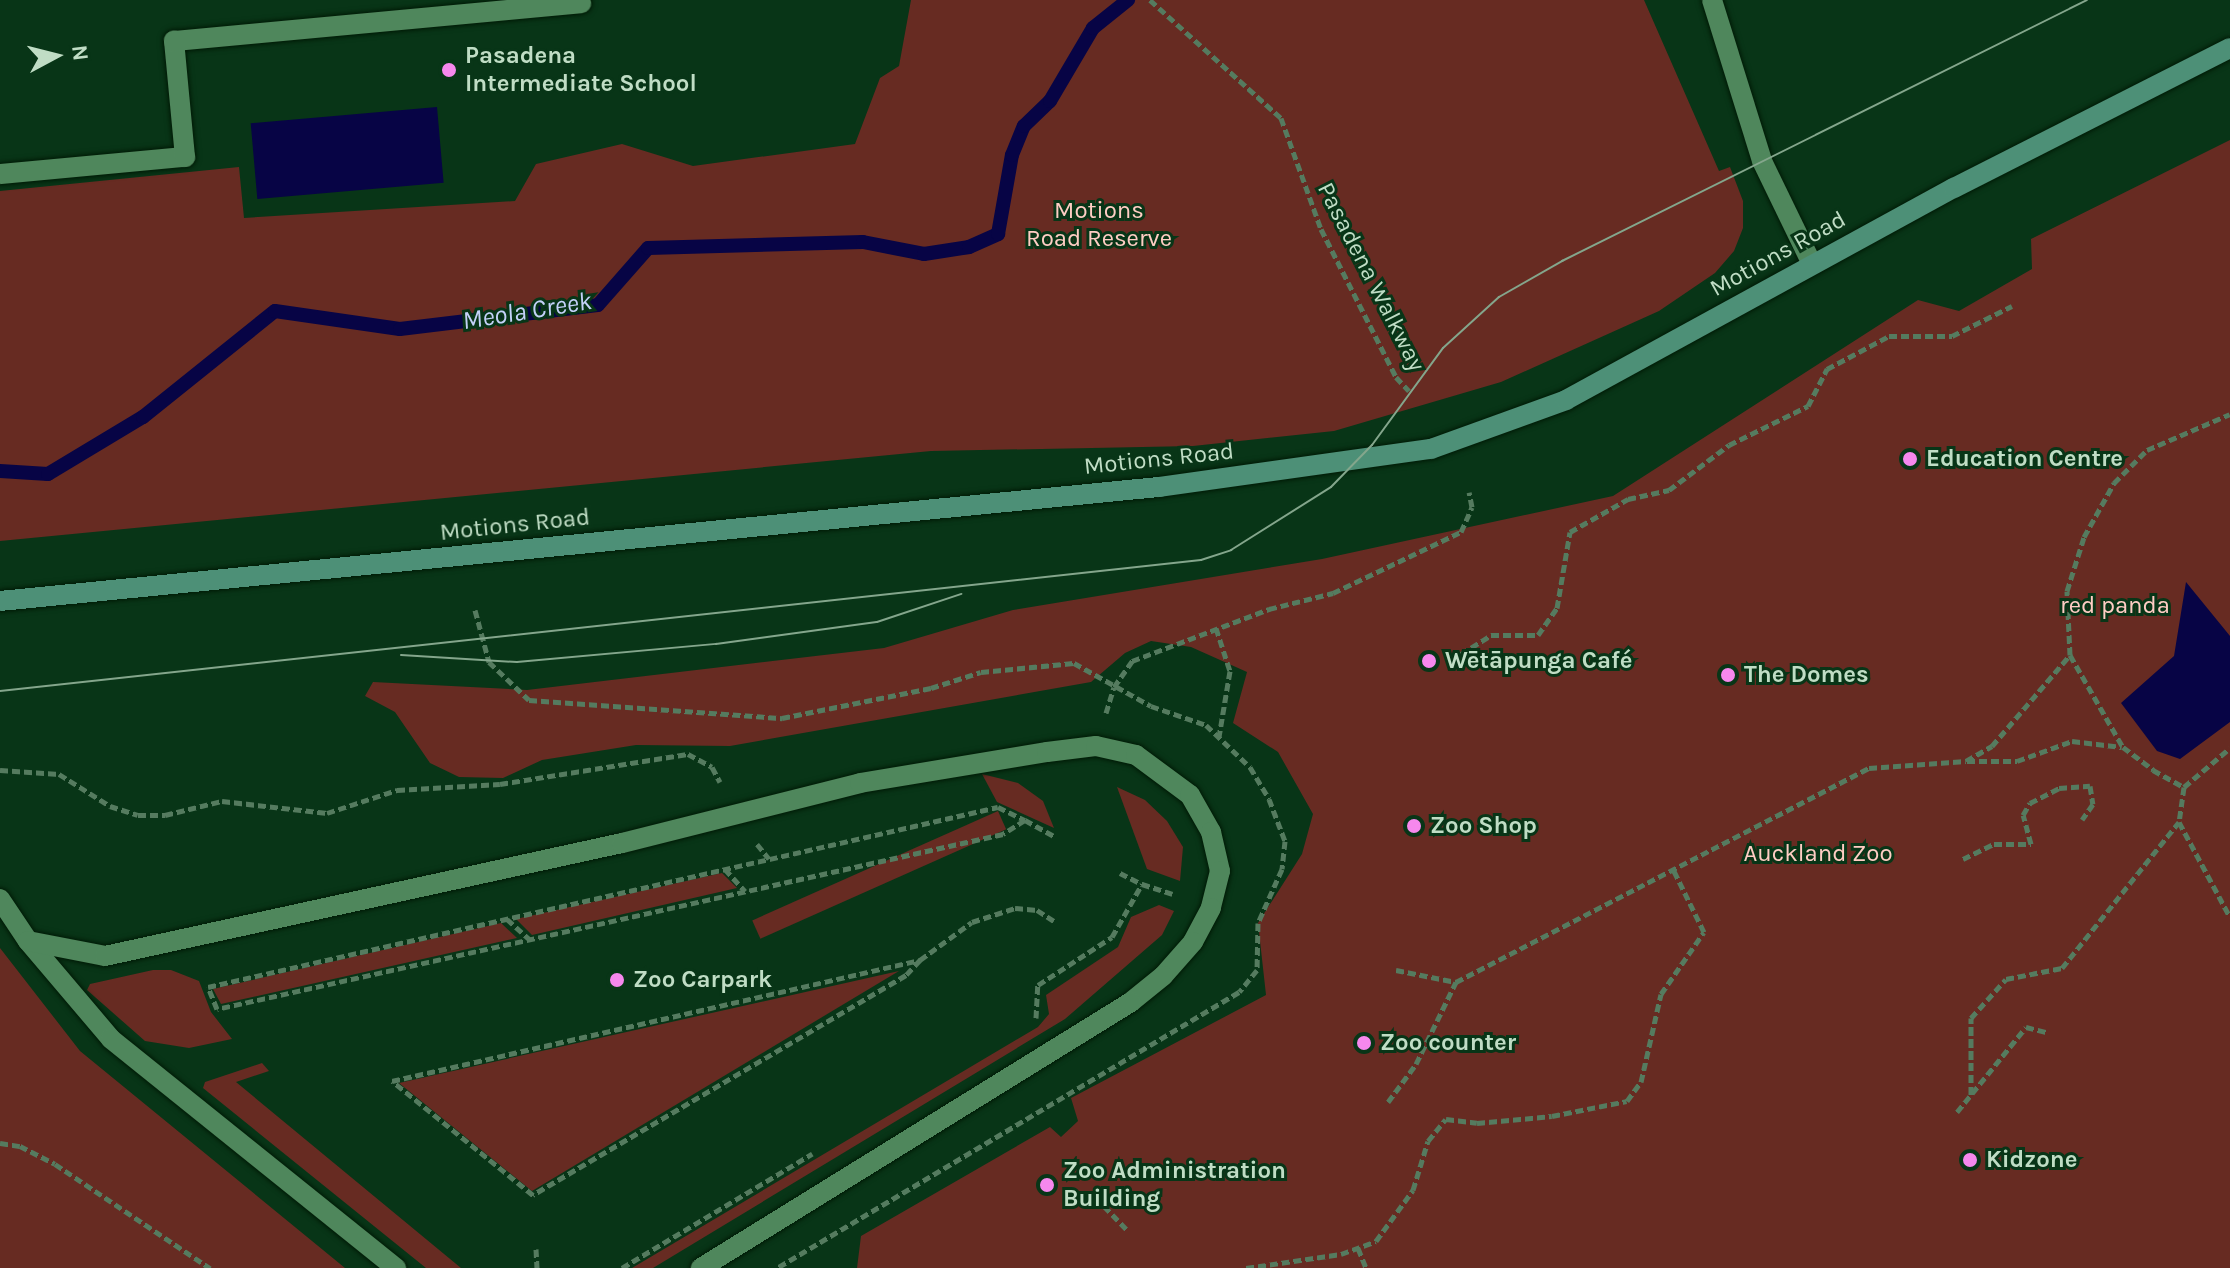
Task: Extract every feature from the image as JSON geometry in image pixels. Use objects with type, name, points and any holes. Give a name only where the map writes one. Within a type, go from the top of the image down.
[{"type":"main road","name":"Motions Road","points":[[0,601],[1159,487],[1397,456],[1492,431],[1566,400],[1812,264],[2230,48]]},
{"type":"lane","points":[[1712,0],[1762,161],[1812,264]]},
{"type":"lane","points":[[0,174],[185,157],[174,41],[581,3]]},
{"type":"lane","points":[[28,941],[105,956],[622,843],[860,783],[1096,746],[1157,766],[1190,795],[1211,832],[1220,871],[1211,908],[1193,942],[1131,1002],[701,1268]]},
{"type":"lane","points":[[0,899],[28,941],[111,1039],[396,1268]]},
{"type":"path","name":"Pasadena Walkway","points":[[1150,0],[1275,110],[1321,229],[1396,377],[1409,391]]},
{"type":"path","points":[[1461,654],[1491,635],[1538,635],[1557,608],[1570,532],[1628,499],[1669,490],[1729,445],[1808,406],[1827,369],[1889,336],[1952,336],[2012,306]]},
{"type":"path","points":[[2123,747],[2070,655],[2067,591],[2084,537],[2114,483],[2147,450],[2230,414]]},
{"type":"path","points":[[1096,746],[1114,687],[1132,661],[1216,628],[1333,593],[1461,532],[1472,507],[1469,492]]},
{"type":"path","points":[[475,610],[489,662],[529,700],[782,718],[1040,663],[1074,663],[1114,687],[1206,725],[1250,767],[1285,841],[1282,869],[1256,922],[1257,970],[1239,992],[777,1268]]},
{"type":"path","points":[[1216,628],[1230,671],[1219,738]]},
{"type":"path","points":[[1966,761],[1992,746],[2070,655]]},
{"type":"path","points":[[1388,1102],[1416,1064],[1456,982],[1869,768],[1966,761],[2017,761],[2072,741],[2123,747],[2184,787]]},
{"type":"path","points":[[1971,1095],[1971,1018],[2006,979],[2062,968],[2179,822],[2184,787],[2230,748]]},
{"type":"path","points":[[0,770],[59,774],[110,806],[138,815],[165,815],[222,801],[327,813],[397,790],[525,781],[617,762],[688,754],[712,767],[725,790]]},
{"type":"path","points":[[1963,859],[1994,844],[2031,844],[2023,815],[2030,803],[2059,788],[2090,786],[2093,804],[2082,820]]},
{"type":"path","points":[[1025,820],[1003,834],[217,1009],[208,987],[998,807],[1025,820],[1054,836]]},
{"type":"path","points":[[2179,822],[2230,917]]},
{"type":"path","points":[[725,869],[746,891]]},
{"type":"path","points":[[1246,1268],[1358,1248],[1376,1241],[1413,1190],[1428,1141],[1446,1119],[1477,1123],[1552,1116],[1627,1101],[1641,1082],[1661,994],[1704,932],[1673,869]]},
{"type":"path","points":[[1120,873],[1172,894]]},
{"type":"path","points":[[1038,1017],[1038,985],[1112,937],[1142,884]]},
{"type":"path","points":[[920,960],[392,1081],[533,1195],[906,975],[920,960],[972,922],[1015,908],[1037,910],[1054,921]]},
{"type":"path","points":[[506,919],[530,939]]},
{"type":"path","points":[[1396,970],[1456,982]]},
{"type":"path","points":[[1957,1112],[2026,1027],[2046,1032]]},
{"type":"path","points":[[0,1143],[20,1146],[55,1164],[210,1268]]},
{"type":"path","points":[[1104,1206],[1126,1229]]},
{"type":"path","points":[[1358,1248],[1366,1268]]},
{"type":"path","points":[[536,1249],[537,1268]]},
{"type":"green space","name":"Motions Road Reserve","points":[[911,0],[1644,0],[1719,171],[1730,167],[1743,201],[1743,228],[1734,251],[1715,273],[1659,311],[1501,382],[1334,431],[1193,446],[931,451],[0,541],[0,191],[239,167],[244,218],[515,201],[536,164],[622,144],[693,166],[855,144],[880,78],[899,66]]},
{"type":"green space","name":"Auckland Zoo","points":[[2230,140],[2230,1268],[857,1268],[861,1236],[1050,1127],[1061,1137],[1078,1121],[1071,1098],[1266,995],[1258,923],[1302,854],[1313,814],[1278,752],[1233,723],[1247,672],[1191,647],[1151,641],[1125,653],[1091,682],[730,746],[636,745],[542,760],[503,778],[459,777],[430,763],[395,712],[365,696],[373,682],[527,690],[884,648],[1013,610],[1322,559],[1613,496],[1918,300],[1959,311],[2032,269],[2031,239]]},
{"type":"green space","points":[[982,774],[1018,783],[1043,801],[1054,828],[997,802]]},
{"type":"green space","points":[[1117,787],[1145,800],[1167,821],[1183,847],[1180,881],[1147,869]]},
{"type":"green space","points":[[998,811],[1006,829],[760,939],[752,920]]},
{"type":"green space","points":[[722,873],[737,888],[532,935],[516,919]]},
{"type":"green space","points":[[1159,905],[1174,911],[1162,935],[1065,1019],[653,1268],[632,1268],[1038,1027],[1049,1014],[1046,995],[1118,947],[1131,917]]},
{"type":"green space","points":[[501,923],[517,938],[221,1004],[213,989]]},
{"type":"green space","points":[[0,948],[80,1051],[345,1268],[0,1268]]},
{"type":"green space","points":[[153,970],[171,970],[199,981],[211,1012],[232,1039],[189,1048],[145,1041],[87,990],[90,984]]},
{"type":"green space","points":[[899,971],[532,1191],[399,1083]]},
{"type":"green space","points":[[262,1063],[269,1071],[236,1082],[461,1268],[426,1268],[203,1088],[205,1082]]},
{"type":"shaded area","points":[[437,107],[444,183],[257,199],[251,123]]},
{"type":"shaded area","points":[[2186,582],[2230,636],[2230,722],[2180,759],[2157,751],[2121,703],[2174,656]]},
{"type":"waterway","name":"Meola Creek","points":[[0,471],[48,474],[143,417],[275,311],[400,329],[598,305],[648,248],[863,242],[924,254],[969,247],[998,234],[1012,155],[1024,126],[1050,101],[1093,28],[1128,0]]},
{"type":"tram line","points":[[0,691],[1201,560],[1231,550],[1331,487],[1372,445],[1443,348],[1499,297],[1562,261],[2087,0]]},
{"type":"tram line","points":[[401,655],[517,662],[716,644],[877,622],[961,594]]},
{"type":"place","name":"Pasadena Intermediate School","points":[[449,70]]},
{"type":"place","name":"Education Centre","points":[[1910,459]]},
{"type":"place","name":"Wētāpunga Café","points":[[1429,661]]},
{"type":"place","name":"The Domes","points":[[1728,675]]},
{"type":"place","name":"Zoo Shop","points":[[1414,826]]},
{"type":"place","name":"Zoo Carpark","points":[[617,980]]},
{"type":"place","name":"Zoo counter","points":[[1364,1043]]},
{"type":"place","name":"Kidzone","points":[[1970,1160]]},
{"type":"place","name":"Zoo Administration Building","points":[[1047,1185]]},
{"type":"park label","name":"red panda","points":[[2115,606]]}]
